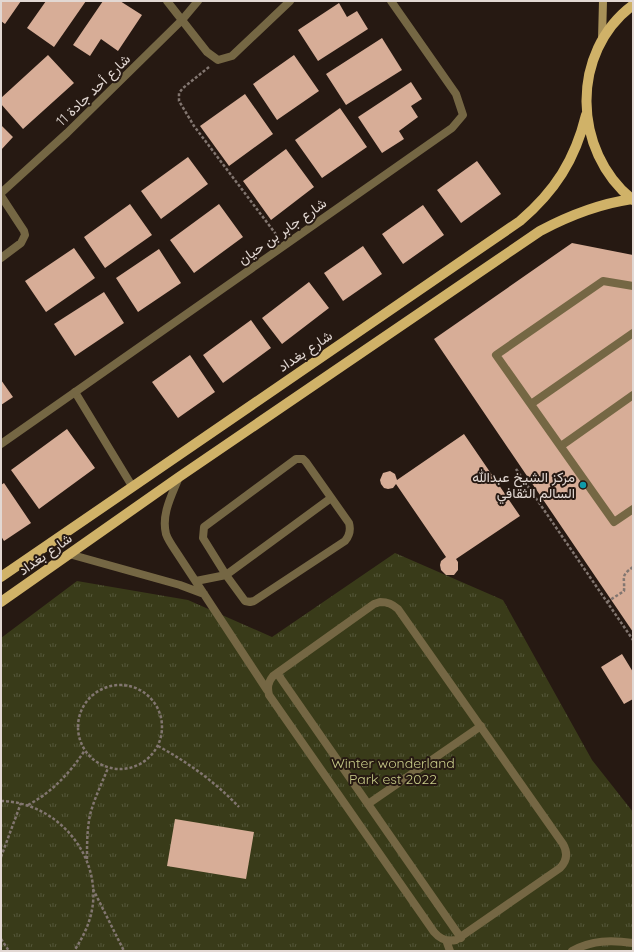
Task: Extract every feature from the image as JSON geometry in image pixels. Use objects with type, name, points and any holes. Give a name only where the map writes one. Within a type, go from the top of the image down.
[{"type":"main road","points":[[632,199],[618,185],[602,164],[596,152],[586,115],[586,95],[588,76],[594,57],[602,40],[614,24],[633,4]]},
{"type":"main road","name":"شارع بغداد","points":[[1,577],[520,221],[547,195],[565,171],[578,144],[586,115]]},
{"type":"main road","name":"شارع بغداد","points":[[1,602],[179,477],[540,231],[578,212],[596,206],[632,199]]},
{"type":"street","points":[[167,1],[207,52],[218,60],[232,56],[290,1]]},
{"type":"street","name":"شارع أحد جادة 11","points":[[1,194],[67,133],[182,20],[198,1]]},
{"type":"street","name":"شارع جابر بن حيان","points":[[1,444],[452,128],[463,115],[456,94],[391,1]]},
{"type":"street","points":[[602,40],[603,1]]},
{"type":"street","points":[[1,194],[26,235],[21,243],[1,258]]},
{"type":"street","points":[[633,286],[603,281],[496,355],[614,522],[633,509]]},
{"type":"street","points":[[531,404],[633,333]]},
{"type":"street","points":[[75,392],[132,486]]},
{"type":"street","points":[[561,446],[633,395]]},
{"type":"street","points":[[296,459],[306,462],[349,523],[351,529],[350,534],[345,541],[254,602],[245,601],[226,575],[203,538],[204,527],[296,459]]},
{"type":"street","points":[[179,477],[165,514],[164,523],[167,535],[204,594],[268,690],[274,702],[437,936],[451,941],[461,938],[563,865],[567,857],[563,844],[398,608],[393,604],[387,602],[374,604],[277,673],[270,680],[268,690]]},
{"type":"street","points":[[196,581],[226,575],[331,498]]},
{"type":"street","points":[[69,554],[180,585],[204,594]]},
{"type":"street","points":[[277,673],[461,938]]},
{"type":"street","points":[[368,804],[481,726]]},
{"type":"street","points":[[446,940],[450,951]]},
{"type":"street","points":[[572,951],[580,946],[598,942],[616,941],[633,943]]},
{"type":"path","points":[[218,60],[183,88],[179,93],[179,101],[194,126],[284,246]]},
{"type":"path","points":[[516,469],[633,640]]},
{"type":"path","points":[[607,602],[624,591],[624,572],[633,566]]},
{"type":"path","points":[[118,685],[133,687],[146,693],[158,708],[161,718],[161,737],[158,746],[145,761],[137,766],[118,769],[99,764],[91,758],[80,741],[78,722],[85,704],[96,693],[108,687],[118,685]]},
{"type":"path","points":[[158,746],[187,763],[209,779],[239,807]]},
{"type":"path","points":[[28,805],[39,799],[60,782],[78,762],[85,750]]},
{"type":"path","points":[[87,862],[90,814],[108,767]]},
{"type":"path","points":[[1,801],[22,803],[41,810],[64,826],[81,849],[87,862],[93,888],[124,951]]},
{"type":"path","points":[[1,857],[22,803]]},
{"type":"path","points":[[74,951],[87,929],[92,909],[93,888]]},
{"type":"path","points":[[1,939],[8,951]]},
{"type":"green space","name":"Winter wonderland Park est 2022","points":[[395,553],[503,600],[592,760],[633,812],[633,951],[1,951],[1,638],[77,581],[188,600],[272,637]]},
{"type":"building","points":[[1,1],[21,1],[5,24],[1,21]]},
{"type":"building","points":[[46,1],[86,1],[54,47],[27,28]]},
{"type":"building","points":[[103,1],[120,1],[142,15],[118,51],[101,39],[90,56],[73,45]]},
{"type":"building","points":[[339,3],[347,17],[357,11],[368,29],[318,61],[298,30]]},
{"type":"building","points":[[382,38],[402,70],[346,105],[326,74]]},
{"type":"building","points":[[48,55],[74,83],[23,129],[1,104],[1,98]]},
{"type":"building","points":[[294,55],[319,91],[277,120],[253,84]]},
{"type":"building","points":[[411,82],[422,99],[411,106],[418,117],[399,131],[404,139],[382,153],[358,117]]},
{"type":"building","points":[[245,94],[273,134],[229,166],[200,126]]},
{"type":"building","points":[[340,108],[367,147],[322,178],[295,140]]},
{"type":"building","points":[[1,125],[13,137],[1,150]]},
{"type":"building","points":[[286,149],[314,187],[271,220],[243,181]]},
{"type":"building","points":[[188,157],[208,184],[161,219],[141,191]]},
{"type":"building","points":[[477,161],[501,194],[461,223],[437,190]]},
{"type":"building","points":[[130,204],[152,235],[105,268],[84,237]]},
{"type":"building","points":[[219,204],[243,237],[194,273],[170,240]]},
{"type":"building","points":[[423,205],[444,235],[403,264],[382,234]]},
{"type":"building","name":"مركز الشيخ عبدالله السالم الثقافي","points":[[572,243],[633,255],[633,632],[434,339]]},
{"type":"building","points":[[363,246],[382,274],[343,301],[324,273]]},
{"type":"building","points":[[74,248],[95,278],[46,312],[25,281]]},
{"type":"building","points":[[159,249],[181,283],[138,312],[116,278]]},
{"type":"building","points":[[309,282],[329,308],[282,344],[262,318]]},
{"type":"building","points":[[104,292],[124,323],[75,356],[54,324]]},
{"type":"building","points":[[251,320],[271,348],[223,383],[203,355]]},
{"type":"building","points":[[190,355],[215,392],[178,418],[152,382]]},
{"type":"building","points":[[1,380],[13,397],[1,405]]},
{"type":"building","points":[[67,429],[95,468],[39,509],[11,470]]},
{"type":"building","points":[[464,434],[520,516],[456,559],[458,562],[458,570],[454,575],[446,575],[441,570],[440,565],[441,561],[446,557],[396,484],[393,488],[384,488],[380,480],[383,473],[390,471],[395,474],[397,480]]},
{"type":"building","points":[[4,483],[31,523],[4,541],[1,536],[1,485]]},
{"type":"building","points":[[622,654],[633,672],[633,699],[624,704],[601,667]]},
{"type":"building","points":[[175,819],[254,832],[246,879],[167,866]]},
{"type":"place","name":"مركز الشيخ عبدالله السالم الثقافي","points":[[583,485]]}]
